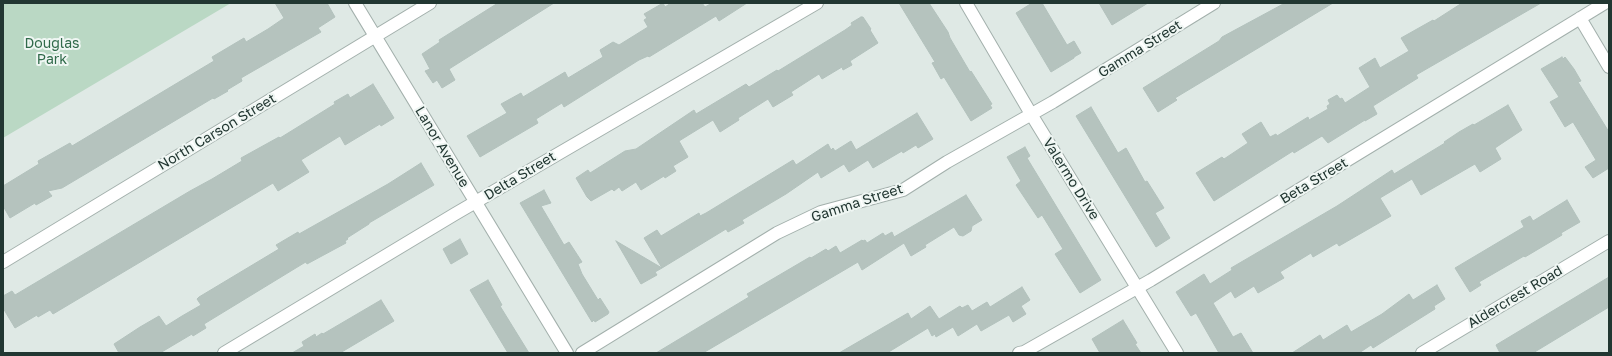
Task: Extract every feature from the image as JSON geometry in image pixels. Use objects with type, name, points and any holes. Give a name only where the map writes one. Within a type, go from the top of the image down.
[{"type":"street","name":"Lanor Avenue","points":[[355,3],[567,353]]},
{"type":"street","name":"North Carson Street","points":[[3,262],[375,38],[393,25],[430,3]]},
{"type":"street","name":"Delta Street","points":[[224,353],[455,214],[817,3]]},
{"type":"street","name":"Valermo Drive","points":[[966,3],[1031,114],[1177,353]]},
{"type":"street","name":"Gamma Street","points":[[582,353],[777,233],[821,212],[903,190],[1214,3]]},
{"type":"street","name":"Beta Street","points":[[1019,353],[1024,352],[1138,288],[1605,3]]},
{"type":"street","points":[[1580,18],[1609,67]]},
{"type":"street","name":"Aldercrest Road","points":[[1422,353],[1609,241]]},
{"type":"green space","name":"Douglas Park","points":[[3,3],[231,3],[3,138]]},
{"type":"building","points":[[275,3],[327,3],[335,17],[318,28],[321,32],[241,78],[242,81],[227,90],[228,91],[214,99],[213,98],[62,188],[48,191],[52,196],[36,205],[35,203],[10,218],[3,206],[3,186],[39,164],[38,161],[70,143],[72,146],[214,61],[212,57],[244,38],[246,42],[268,29],[284,18]]},
{"type":"building","points":[[498,3],[554,3],[449,69],[455,80],[442,88],[437,80],[433,83],[425,71],[430,69],[422,54],[440,42],[439,40]]},
{"type":"building","points":[[663,3],[665,7],[671,3],[702,3],[705,7],[712,3],[747,3],[719,21],[716,16],[649,57],[648,56],[639,60],[564,107],[562,103],[536,119],[538,123],[480,157],[467,136],[507,113],[501,104],[521,93],[523,97],[565,72],[568,78],[603,57],[600,50],[613,42],[619,45],[648,27],[644,20],[647,18],[644,14]]},
{"type":"building","points":[[899,3],[929,3],[948,32],[970,72],[971,71],[992,104],[990,105],[992,108],[971,121],[944,77],[941,79],[932,63],[935,62]]},
{"type":"building","points":[[1032,3],[1042,3],[1067,45],[1074,41],[1081,53],[1051,72],[1016,13]]},
{"type":"building","points":[[1099,3],[1148,3],[1112,25]]},
{"type":"building","points":[[1285,3],[1333,3],[1175,98],[1177,100],[1158,112],[1143,88],[1219,41],[1222,37]]},
{"type":"building","points":[[1462,3],[1541,3],[1416,75],[1418,78],[1373,106],[1377,114],[1328,143],[1322,136],[1294,153],[1293,151],[1214,201],[1196,173],[1222,157],[1224,159],[1248,143],[1242,134],[1261,122],[1270,137],[1276,134],[1277,136],[1308,117],[1309,120],[1328,109],[1327,106],[1330,104],[1328,100],[1337,95],[1340,99],[1342,98],[1345,103],[1370,87],[1359,68],[1375,58],[1380,68],[1409,51],[1401,38],[1433,20],[1434,21]]},
{"type":"building","points":[[863,17],[871,29],[870,30],[878,43],[850,61],[852,65],[843,70],[842,67],[822,79],[819,74],[791,92],[793,95],[773,107],[768,99],[738,118],[739,120],[720,132],[713,120],[679,141],[688,157],[673,166],[676,171],[665,178],[664,176],[641,190],[636,182],[622,191],[619,187],[614,191],[612,189],[591,201],[587,197],[576,178],[588,170],[590,173],[625,151],[636,149],[694,110],[696,114],[746,84],[749,87],[777,70],[778,71],[845,30],[852,25],[851,23]]},
{"type":"building","points":[[1562,57],[1563,59],[1565,57],[1574,69],[1581,81],[1578,82],[1609,132],[1609,168],[1593,178],[1585,167],[1596,160],[1573,122],[1565,127],[1550,102],[1559,97],[1541,69]]},
{"type":"building","points":[[373,84],[394,118],[381,126],[380,124],[345,145],[340,136],[301,160],[309,172],[278,191],[273,183],[53,314],[50,310],[38,317],[37,315],[15,328],[3,308],[3,296],[12,291],[15,295],[242,161],[241,158],[279,137],[280,138],[335,104],[334,102],[348,94],[350,98]]},
{"type":"building","points":[[1508,105],[1522,130],[1495,148],[1501,159],[1480,172],[1475,164],[1421,195],[1412,179],[1380,198],[1391,216],[1339,246],[1337,243],[1313,257],[1311,253],[1280,272],[1284,278],[1258,293],[1254,286],[1235,298],[1231,291],[1213,303],[1233,337],[1241,333],[1253,353],[1219,353],[1196,313],[1191,316],[1176,292],[1204,274],[1210,284],[1232,270],[1231,268],[1337,206],[1392,170],[1394,174],[1445,143],[1444,142],[1459,132]]},
{"type":"building","points":[[1091,107],[1118,153],[1126,148],[1145,182],[1147,181],[1164,208],[1155,213],[1170,238],[1156,247],[1076,116]]},
{"type":"building","points":[[917,113],[933,139],[918,148],[916,145],[903,153],[902,151],[873,168],[868,160],[849,172],[844,164],[821,178],[818,172],[786,194],[742,220],[744,223],[728,232],[726,229],[662,268],[644,238],[657,230],[661,236],[699,213],[700,216],[706,213],[793,160],[796,165],[828,144],[831,150],[833,148],[835,151],[851,141],[856,150]]},
{"type":"building","points":[[1025,147],[1030,156],[1027,158],[1101,280],[1080,293],[1055,254],[1063,249],[1042,215],[1038,218],[1016,185],[1021,181],[1007,157]]},
{"type":"building","points":[[421,163],[434,185],[369,223],[347,238],[348,239],[345,241],[346,243],[307,264],[306,262],[304,263],[204,324],[206,328],[193,336],[192,334],[160,353],[119,353],[114,344],[140,327],[159,316],[166,326],[201,305],[197,299],[199,297],[279,249],[276,245],[298,232],[299,234],[388,184]]},
{"type":"building","points":[[544,190],[551,203],[541,206],[564,245],[569,242],[582,262],[578,264],[582,274],[598,300],[600,298],[609,312],[595,322],[594,320],[592,322],[520,203]]},
{"type":"building","points":[[966,195],[982,220],[972,226],[971,231],[963,236],[959,235],[954,227],[925,245],[926,247],[911,256],[904,243],[862,270],[858,262],[703,353],[656,353],[749,297],[747,294],[810,257],[811,258],[826,249],[828,251],[836,246],[840,253],[862,240],[865,240],[867,243],[883,233],[885,236],[892,232],[894,237]]},
{"type":"building","points":[[1567,200],[1580,222],[1561,233],[1562,235],[1525,257],[1524,256],[1479,282],[1481,285],[1470,292],[1455,268],[1524,227],[1521,221],[1530,216],[1533,221]]},
{"type":"building","points":[[460,239],[468,254],[451,264],[443,249]]},
{"type":"building","points":[[616,241],[662,268],[655,272],[657,275],[641,284]]},
{"type":"building","points":[[1609,277],[1609,307],[1533,353],[1500,353],[1496,345]]},
{"type":"building","points":[[488,280],[502,305],[500,306],[529,353],[508,353],[470,290]]},
{"type":"building","points":[[1437,285],[1445,299],[1434,306],[1435,309],[1373,348],[1371,345],[1359,353],[1292,353],[1320,335],[1323,340],[1347,325],[1351,332],[1382,314],[1409,294],[1413,300]]},
{"type":"building","points":[[1022,287],[1030,300],[1021,306],[1026,314],[1013,322],[1009,315],[981,331],[977,324],[958,336],[953,327],[936,337],[935,334],[932,336],[928,328],[887,353],[839,353],[908,313],[911,319],[930,306],[939,319],[960,306],[962,308],[968,305],[972,311],[987,302],[990,307]]},
{"type":"building","points":[[381,300],[394,321],[340,353],[292,353],[304,346],[302,342],[315,334],[316,337],[322,333],[323,334]]},
{"type":"building","points":[[1123,320],[1137,343],[1135,344],[1141,353],[1100,353],[1092,339]]}]
